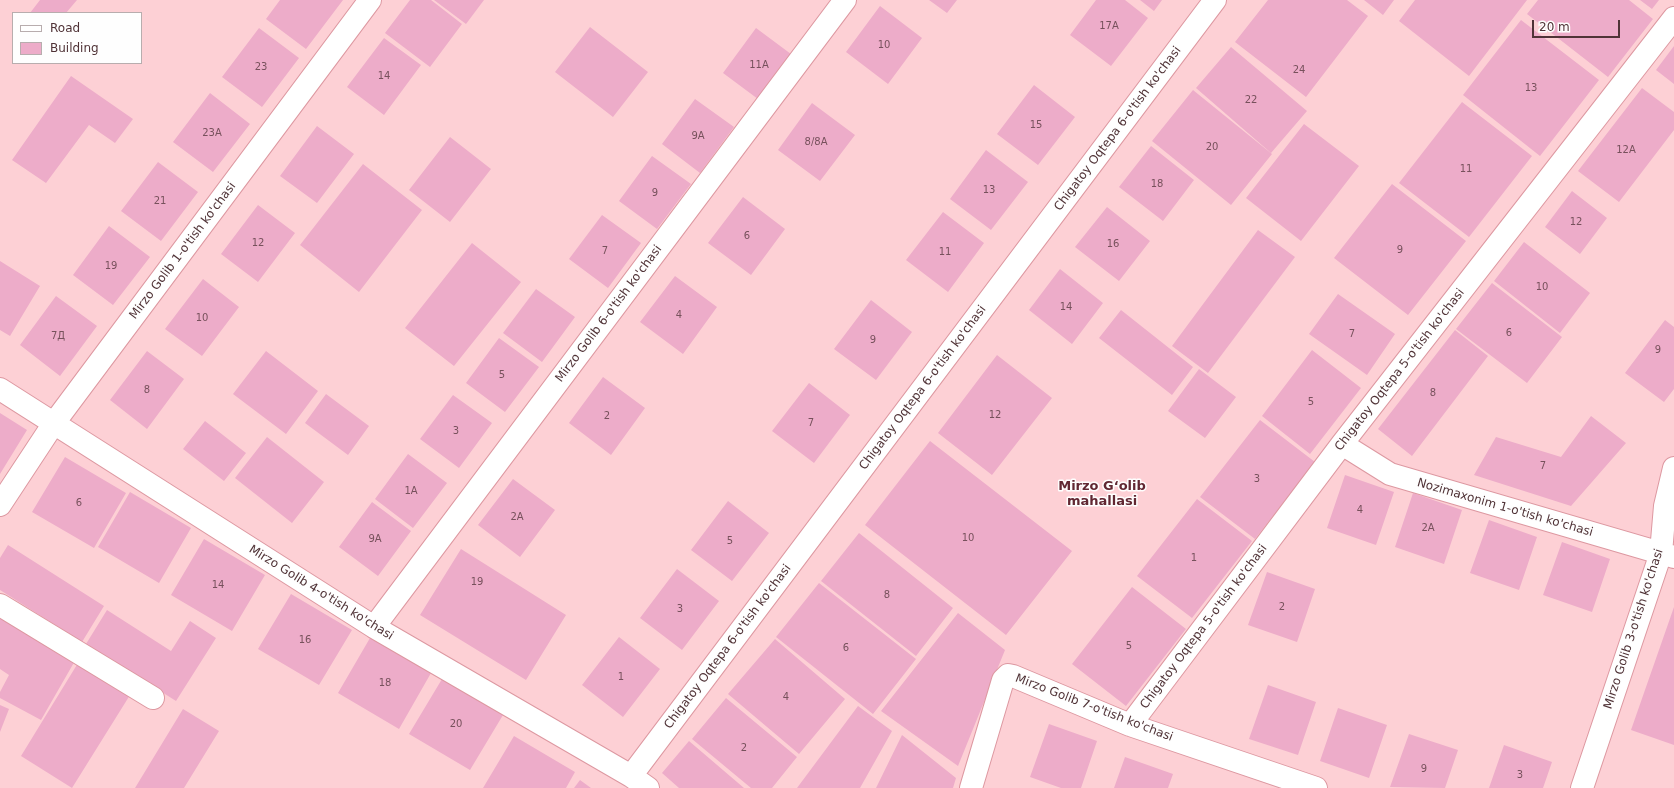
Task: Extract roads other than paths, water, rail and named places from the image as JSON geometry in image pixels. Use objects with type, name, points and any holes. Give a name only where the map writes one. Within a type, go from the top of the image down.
[{"type":"street","name":"Mirzo Golib 1-o'tish ko'chasi","points":[[0,505],[54,423],[370,0]]},
{"type":"street","name":"Mirzo Golib 6-o'tish ko'chasi","points":[[374,627],[845,0]]},
{"type":"street","name":"Chigatoy Oqtepa 6-o'tish ko'chasi","points":[[639,782],[1215,0]]},
{"type":"street","name":"Chigatoy Oqtepa 5-o'tish ko'chasi","points":[[1130,725],[1342,444],[1674,18]]},
{"type":"street","name":"Mirzo Golib 4-o'tish ko'chasi","points":[[0,389],[374,627],[639,782]]},
{"type":"street","name":"Nozimaxonim 1-o'tish ko'chasi","points":[[1342,444],[1390,474],[1667,555]]},
{"type":"street","name":"Mirzo Golib 3-o'tish ko'chasi","points":[[1582,788],[1667,555],[1665,506],[1674,468]]},
{"type":"street","points":[[0,605],[153,698]]},
{"type":"street","name":"Mirzo Golib 7-o'tish ko'chasi","points":[[971,788],[1003,680],[1008,675],[1130,725],[1316,788]]},
{"type":"district","name":"Mirzo Gʻolib mahallasi","points":[[1102,494]]}]
